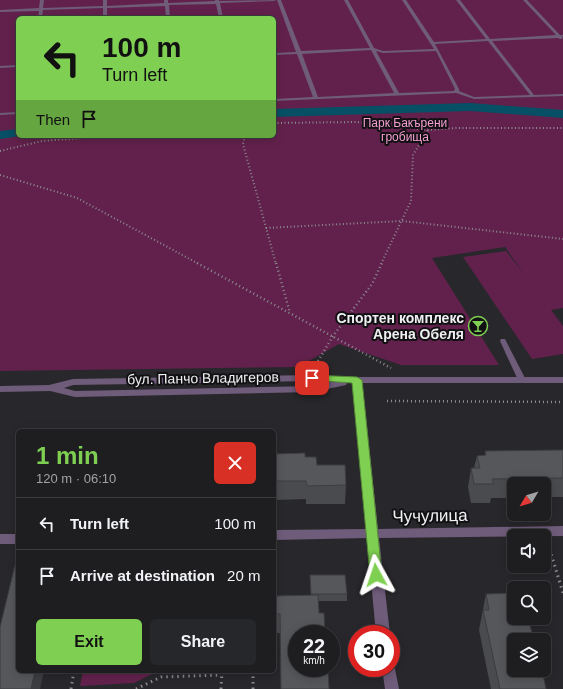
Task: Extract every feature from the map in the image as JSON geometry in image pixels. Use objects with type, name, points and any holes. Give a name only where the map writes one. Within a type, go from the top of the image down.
[{"type":"street","name":"бул. Панчо Владигеров","points":[[0,389],[49,388],[75,394],[313,389],[357,380],[563,380]]},
{"type":"street","points":[[357,380],[382,625]]},
{"type":"street","name":"Чучулица","points":[[551,532],[563,531]]},
{"type":"street","name":"Чучулица","points":[[276,536],[507,532]]},
{"type":"street","points":[[0,539],[16,539]]},
{"type":"street","points":[[390,677],[392,689]]},
{"type":"lane","points":[[40,16],[42,0]]},
{"type":"lane","points":[[105,0],[105,16]]},
{"type":"lane","points":[[0,11],[105,7],[166,2],[274,0]]},
{"type":"lane","points":[[279,0],[316,98]]},
{"type":"lane","points":[[346,0],[397,94]]},
{"type":"lane","points":[[404,0],[437,50],[457,89],[456,92]]},
{"type":"lane","points":[[458,0],[533,96]]},
{"type":"lane","points":[[525,0],[562,38]]},
{"type":"lane","points":[[217,1],[221,16]]},
{"type":"lane","points":[[166,2],[168,16]]},
{"type":"lane","points":[[432,43],[562,38]]},
{"type":"lane","points":[[276,54],[372,49],[383,52],[437,50]]},
{"type":"lane","points":[[0,67],[16,66]]},
{"type":"lane","points":[[276,100],[456,92],[474,98],[563,95]]},
{"type":"lane","points":[[0,114],[16,113]]},
{"type":"lane","points":[[503,342],[522,380]]},
{"type":"path","points":[[276,123],[356,122],[428,130],[456,128],[563,128]]},
{"type":"path","points":[[312,371],[333,336],[372,284],[411,201],[413,155],[428,130]]},
{"type":"path","points":[[0,151],[17,145],[77,138]]},
{"type":"path","points":[[244,138],[243,144],[290,313]]},
{"type":"path","points":[[0,175],[77,198],[396,371]]},
{"type":"path","points":[[266,228],[303,224],[402,221],[563,238]]},
{"type":"path","points":[[387,401],[563,402]]},
{"type":"path","points":[[551,555],[563,594]]},
{"type":"path","points":[[71,689],[74,673]]},
{"type":"path","points":[[136,689],[161,676],[222,673],[221,689]]},
{"type":"path","points":[[253,673],[253,689]]},
{"type":"green space","name":"Парк Бакърени гробища","points":[[0,0],[563,0],[563,308],[551,310],[563,326],[563,354],[532,359],[463,257],[506,251],[524,274],[505,247],[432,258],[499,365],[401,365],[339,344],[298,367],[0,371]]},
{"type":"green space","points":[[83,673],[154,673],[134,683],[80,686]]},
{"type":"building","points":[[563,450],[563,478],[507,477],[507,479],[492,479],[494,484],[474,484],[471,468],[480,468],[477,456],[486,455],[485,451]]},
{"type":"building","points":[[305,453],[305,457],[316,457],[317,465],[345,465],[346,485],[307,486],[306,481],[276,481],[276,454]]},
{"type":"building","points":[[16,565],[16,673],[35,673],[31,689],[0,689],[0,627]]},
{"type":"building","points":[[310,575],[345,575],[347,594],[311,594]]},
{"type":"building","points":[[507,593],[507,625],[530,625],[532,633],[507,633],[507,677],[543,677],[546,689],[500,689],[483,610],[489,610],[486,594]]},
{"type":"building","points":[[318,595],[319,613],[324,613],[325,625],[288,625],[288,677],[328,677],[329,689],[281,689],[280,614],[276,614],[276,596]]},
{"type":"waterway","points":[[276,113],[470,107],[563,114]]},
{"type":"waterway","points":[[0,135],[16,133]]},
{"type":"place","name":"Спортен комплекс Арена Обеля","points":[[478,326]]},
{"type":"route","points":[[312,378],[357,380],[376,575]]}]
